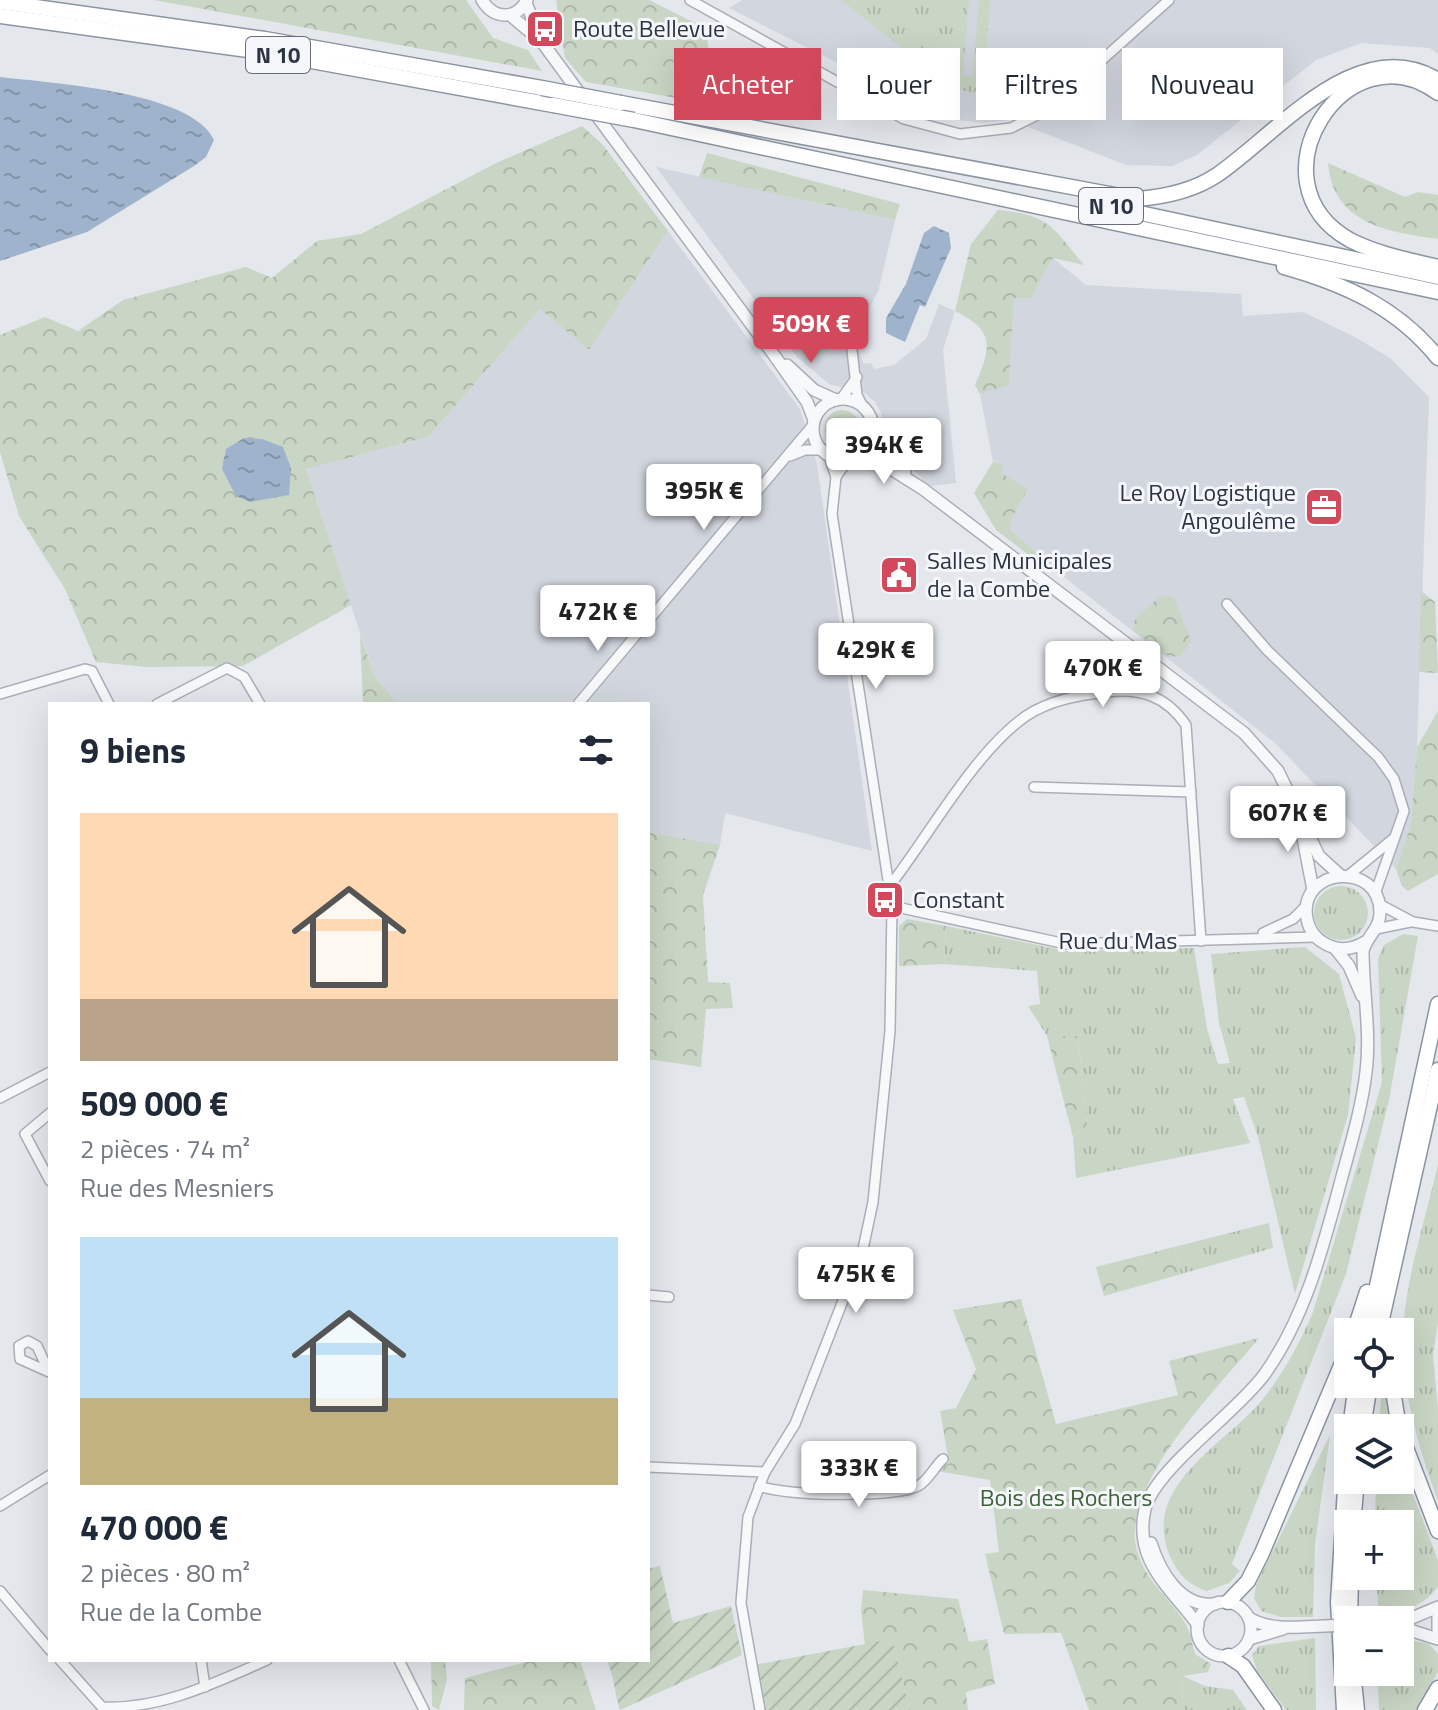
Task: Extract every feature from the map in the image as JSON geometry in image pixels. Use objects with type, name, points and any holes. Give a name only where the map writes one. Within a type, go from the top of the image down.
[{"type":"highway","name":"N 10","points":[[0,2],[265,39],[621,103],[1438,277]]},
{"type":"highway","name":"N 10","points":[[0,16],[262,52],[634,120],[1438,292]]},
{"type":"highway","points":[[784,136],[1112,197],[1160,197],[1188,190],[1216,176],[1318,95],[1358,74],[1391,67],[1438,80]]},
{"type":"highway","points":[[1438,93],[1417,82],[1397,78],[1359,85],[1333,102],[1315,126],[1308,143],[1306,164],[1315,204],[1338,230],[1380,252],[1438,267]]},
{"type":"highway","points":[[1110,221],[1345,287],[1399,318],[1438,358]]},
{"type":"highway","points":[[1370,1318],[1438,1004]]},
{"type":"highway","points":[[1382,1318],[1438,1070]]},
{"type":"highway","points":[[1391,1318],[1401,1237]]},
{"type":"highway","points":[[1359,1318],[1369,1286],[1380,1267]]},
{"type":"highway","points":[[1222,1603],[1248,1581],[1334,1382]]},
{"type":"highway","points":[[1414,1467],[1438,1531]]},
{"type":"highway","points":[[1344,1710],[1338,1602],[1345,1494]]},
{"type":"highway","points":[[1228,1656],[1243,1666],[1274,1710]]},
{"type":"highway","points":[[1354,1686],[1357,1710]]},
{"type":"highway","points":[[1425,1710],[1438,1688]]},
{"type":"street","points":[[482,0],[490,11],[510,15],[542,42],[807,402],[814,423],[814,439],[825,453],[836,477],[832,514],[892,906],[890,1031],[869,1229],[795,1424],[765,1472],[748,1517],[740,1589],[743,1626],[760,1710]]},
{"type":"street","points":[[690,0],[904,119],[960,134],[1011,128],[1045,111],[1169,0]]},
{"type":"street","points":[[510,15],[527,2],[542,42]]},
{"type":"street","points":[[852,350],[857,395],[872,433],[883,451],[923,489]]},
{"type":"street","points":[[774,355],[807,385],[864,409]]},
{"type":"street","points":[[580,702],[814,423],[819,411],[838,400],[857,377]]},
{"type":"street","points":[[836,477],[872,433]]},
{"type":"street","points":[[784,459],[805,450],[877,460],[923,489],[1244,733],[1278,771],[1319,856],[1344,875],[1364,882],[1377,899],[1413,922]]},
{"type":"street","points":[[1227,604],[1267,650],[1378,757],[1401,795],[1404,811],[1377,899],[1376,929],[1365,942],[1350,948],[1335,948]]},
{"type":"street","points":[[161,702],[227,668],[244,677],[259,702]]},
{"type":"street","points":[[0,694],[85,669],[92,671],[108,702]]},
{"type":"street","points":[[888,888],[927,830],[1007,733],[1025,717],[1063,699],[1140,690],[1160,700],[1186,725],[1201,941]]},
{"type":"street","points":[[1034,787],[1191,792]]},
{"type":"street","points":[[1298,812],[1313,890]]},
{"type":"street","points":[[1364,1000],[1349,966],[1335,948],[1315,937],[1308,922],[1307,905],[1313,890],[1325,880],[1344,875],[1382,851],[1398,833]]},
{"type":"street","name":"Rue du Mas","points":[[1252,938],[1293,919],[1307,905]]},
{"type":"street","name":"Rue du Mas","points":[[892,906],[1066,944],[1315,937]]},
{"type":"street","points":[[1376,929],[1413,922],[1433,925]]},
{"type":"street","points":[[1334,1625],[1287,1628],[1260,1624],[1244,1611],[1222,1603],[1198,1604],[1170,1583],[1150,1539],[1152,1510],[1162,1487],[1188,1454],[1263,1376],[1303,1305],[1358,1114],[1367,1050],[1365,942]]},
{"type":"street","points":[[0,1098],[48,1076]]},
{"type":"street","points":[[48,1115],[25,1134],[48,1177]]},
{"type":"street","points":[[650,1295],[669,1297]]},
{"type":"street","points":[[1188,1454],[1174,1463],[1150,1496],[1143,1535],[1149,1564],[1156,1576],[1198,1625]]},
{"type":"street","points":[[759,1486],[796,1494],[901,1491],[920,1485],[943,1459]]},
{"type":"street","points":[[650,1467],[765,1472]]},
{"type":"street","points":[[0,1506],[48,1476]]},
{"type":"street","points":[[0,1591],[48,1648]]},
{"type":"street","points":[[1222,1603],[1207,1609],[1198,1625],[1199,1639],[1208,1651],[1228,1656],[1237,1653],[1249,1639],[1287,1628]]},
{"type":"street","points":[[1414,1618],[1438,1607]]},
{"type":"street","points":[[1438,1615],[1438,1630]]},
{"type":"street","points":[[1249,1618],[1249,1639]]},
{"type":"street","points":[[1414,1630],[1438,1639]]},
{"type":"street","points":[[62,1662],[102,1707],[126,1709],[205,1687],[262,1662]]},
{"type":"street","points":[[201,1662],[205,1687]]},
{"type":"street","points":[[400,1662],[424,1710]]},
{"type":"shaded area","points":[[742,0],[1438,0],[1438,54],[1430,48],[1361,43],[1316,60],[1283,86],[1283,48],[1122,48],[1122,120],[1241,120],[1197,155],[1172,166],[1126,165],[1011,120],[983,123],[957,120],[960,120],[960,48],[837,48],[837,63],[821,54],[821,48],[808,48],[729,8]]},
{"type":"shaded area","points":[[656,167],[895,220],[878,292],[855,333],[857,347],[864,364],[871,363],[874,369],[894,365],[926,339],[939,304],[955,311],[943,350],[956,483],[929,486],[886,443],[881,413],[875,402],[865,393],[829,384],[797,357]]},
{"type":"shaded area","points":[[668,231],[800,409],[817,464],[872,851],[725,813],[720,845],[650,832],[650,702],[395,702],[374,675],[306,469],[428,437],[540,309],[589,350]]},
{"type":"shaded area","points":[[1053,258],[1086,285],[1241,294],[1243,316],[1303,312],[1390,358],[1429,397],[1417,747],[1411,824],[1396,869],[1275,743],[1059,573],[1010,529],[1012,518],[1028,489],[1000,473],[1003,465],[993,462],[980,394],[1009,385],[1014,298],[1031,298]]},
{"type":"green space","points":[[154,0],[466,0],[493,38],[528,50],[542,71]]},
{"type":"green space","points":[[556,0],[649,0],[705,28],[709,48],[674,48],[674,98],[586,82],[565,58]]},
{"type":"green space","points":[[841,0],[969,0],[963,76],[973,76],[979,0],[990,0],[987,48],[976,48],[976,90],[973,93],[960,89],[960,48],[902,48]]},
{"type":"green space","points":[[582,126],[603,145],[668,231],[589,350],[540,309],[428,437],[306,469],[351,605],[243,666],[146,667],[96,662],[65,589],[19,516],[0,452],[0,335],[45,317],[78,331],[123,300],[246,267],[272,278],[317,241],[361,234],[496,163]]},
{"type":"green space","points":[[707,153],[900,204],[895,220],[699,177]]},
{"type":"green space","points":[[1328,163],[1405,197],[1418,192],[1438,195],[1438,239],[1383,228],[1352,212],[1340,200]]},
{"type":"green space","points":[[998,210],[1029,215],[1048,225],[1084,265],[1053,258],[1031,298],[1014,298],[1009,385],[980,394],[975,385],[987,351],[984,333],[955,311],[971,244]]},
{"type":"green space","points":[[842,410],[854,415],[859,427],[854,439],[842,444],[830,439],[825,427],[830,415]]},
{"type":"green space","points":[[993,462],[1003,465],[1001,473],[1028,489],[1012,518],[1010,529],[1059,573],[1050,571],[996,530],[974,493]]},
{"type":"green space","points":[[1421,591],[1435,602],[1438,673],[1419,672]]},
{"type":"green space","points":[[1160,596],[1174,598],[1191,641],[1181,656],[1169,657],[1133,630],[1135,619]]},
{"type":"green space","points":[[360,634],[374,675],[395,702],[363,702]]},
{"type":"green space","points":[[1438,711],[1438,874],[1408,891],[1402,886],[1396,869],[1411,824],[1417,747]]},
{"type":"green space","points":[[650,832],[720,845],[703,895],[708,982],[730,983],[733,1008],[706,1009],[701,1067],[650,1059]]},
{"type":"green space","points":[[1341,886],[1360,894],[1368,913],[1360,932],[1341,940],[1322,932],[1314,913],[1322,894]]},
{"type":"green space","points":[[907,919],[946,926],[944,964],[899,966],[899,926]]},
{"type":"green space","points":[[946,926],[1067,951],[1194,948],[1207,1029],[1218,1064],[1230,1063],[1219,1023],[1211,954],[1305,947],[1339,974],[1356,1038],[1348,1115],[1295,1294],[1258,1137],[1244,1097],[1233,1099],[1250,1143],[1076,1178],[1073,1137],[1087,1125],[1078,1036],[1047,1036],[1028,1006],[1040,1004],[1037,971],[944,964]]},
{"type":"green space","points":[[1403,934],[1418,936],[1389,1100],[1346,1274],[1232,1564],[1240,1571],[1229,1583],[1207,1591],[1188,1581],[1172,1561],[1164,1530],[1166,1509],[1188,1471],[1256,1407],[1273,1385],[1313,1312],[1382,1082],[1378,959],[1384,945]]},
{"type":"green space","points":[[1047,1036],[1078,1036],[1087,1125],[1073,1137]]},
{"type":"green space","points":[[1438,1164],[1438,1322],[1433,1356],[1438,1410],[1438,1501],[1421,1451],[1408,1398],[1414,1398],[1414,1318],[1404,1318],[1413,1263]]},
{"type":"green space","points":[[1269,1223],[1273,1248],[1181,1274],[1174,1247]]},
{"type":"green space","points":[[1174,1247],[1181,1274],[1104,1296],[1096,1267]]},
{"type":"green space","name":"Bois des Rochers","points":[[1021,1299],[1056,1424],[1178,1395],[1169,1361],[1259,1338],[1175,1439],[1142,1499],[1135,1528],[1138,1554],[1143,1565],[1186,1625],[1195,1654],[1211,1664],[1208,1672],[1183,1676],[1182,1710],[1089,1710],[1061,1633],[1004,1634],[985,1554],[999,1552],[990,1480],[936,1471],[949,1463],[940,1411],[956,1408],[976,1369],[953,1310]]},
{"type":"green space","points":[[1381,1398],[1387,1398],[1389,1414],[1380,1414]]},
{"type":"green space","points":[[1330,1435],[1315,1544],[1313,1617],[1281,1617],[1261,1611],[1254,1598],[1256,1585]]},
{"type":"green space","points":[[1376,1494],[1413,1494],[1438,1560],[1438,1587],[1414,1606],[1378,1606],[1377,1590],[1414,1590],[1414,1510],[1375,1510]]},
{"type":"green space","points":[[660,1566],[673,1623],[731,1606],[742,1655],[620,1710],[607,1662],[650,1662],[650,1568]]},
{"type":"green space","points":[[863,1590],[958,1599],[969,1642],[987,1639],[995,1684],[966,1692],[968,1710],[910,1710],[892,1640],[865,1645],[861,1610]]},
{"type":"green space","points":[[1315,1638],[1316,1710],[1286,1710],[1257,1671],[1252,1655],[1259,1646]]},
{"type":"green space","points":[[892,1639],[910,1710],[764,1710],[754,1665]]},
{"type":"green space","points":[[1414,1641],[1429,1644],[1438,1654],[1438,1672],[1417,1710],[1379,1710],[1378,1686],[1414,1686]]},
{"type":"green space","points":[[431,1662],[445,1662],[447,1679],[439,1710],[432,1706]]},
{"type":"green space","points":[[526,1662],[581,1662],[596,1710],[464,1710],[465,1678]]},
{"type":"green space","points":[[1183,1676],[1205,1686],[1233,1690],[1247,1710],[1182,1710]]},
{"type":"water","points":[[0,77],[118,92],[150,100],[201,123],[214,140],[206,157],[194,166],[87,232],[0,261]]},
{"type":"water","points":[[934,226],[949,233],[951,248],[925,307],[920,305],[905,342],[886,333],[886,318],[906,284],[924,233]]},
{"type":"water","points":[[244,438],[262,439],[283,447],[291,468],[289,495],[250,502],[236,496],[222,469],[226,449]]},
{"type":"place","name":"Route Bellevue","points":[[545,29]]},
{"type":"place","name":"Le Roy Logistique Angoulême","points":[[1324,507]]},
{"type":"place","name":"Salles Municipales de la Combe","points":[[899,575]]},
{"type":"place","name":"Constant","points":[[885,900]]}]
